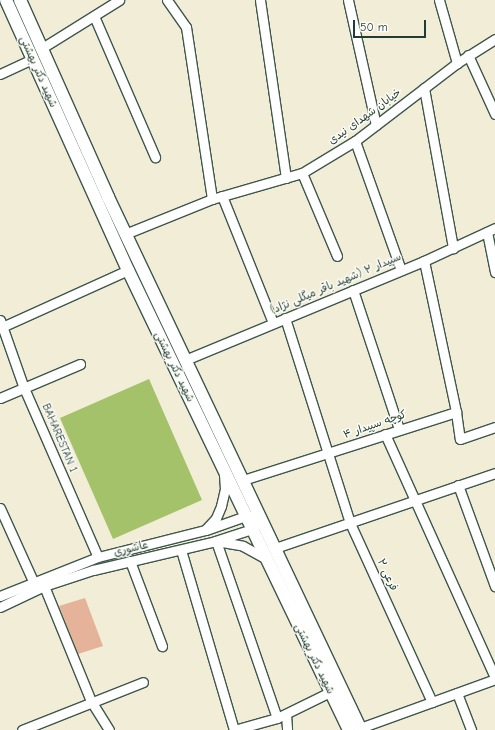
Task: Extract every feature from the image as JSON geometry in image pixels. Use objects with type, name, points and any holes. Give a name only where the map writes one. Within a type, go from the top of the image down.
[{"type":"main road","name":"شهید دکتر بهشتی","points":[[6,0],[128,270],[330,692],[357,729]]},
{"type":"main road","name":"شهید دکتر بهشتی","points":[[20,0],[126,234],[275,548],[357,729]]},
{"type":"street","points":[[42,48],[119,0]]},
{"type":"street","points":[[167,0],[186,26],[212,199]]},
{"type":"street","points":[[260,0],[286,178]]},
{"type":"street","points":[[348,0],[376,125]]},
{"type":"street","points":[[439,0],[457,63]]},
{"type":"street","points":[[94,16],[155,157]]},
{"type":"street","name":"خیابان شهدای نیدی","points":[[126,234],[212,199],[302,173],[355,141],[457,63],[495,39]]},
{"type":"street","points":[[468,55],[495,114]]},
{"type":"street","points":[[0,74],[32,59]]},
{"type":"street","points":[[424,88],[454,248]]},
{"type":"street","points":[[355,141],[401,270]]},
{"type":"street","points":[[302,173],[337,256]]},
{"type":"street","points":[[222,196],[273,323]]},
{"type":"street","points":[[491,230],[495,272]]},
{"type":"street","name":"سپیدار ۲ (شهید باقر میگلی نژاد)","points":[[186,360],[424,261],[491,230]]},
{"type":"street","points":[[424,261],[456,412],[460,439],[495,427]]},
{"type":"street","points":[[1,324],[128,270]]},
{"type":"street","points":[[353,290],[399,429]]},
{"type":"street","name":"فرعی ۲","points":[[285,318],[330,453],[350,523],[432,702]]},
{"type":"street","name":"BAHARESTAN 1","points":[[1,324],[24,388],[98,557]]},
{"type":"street","points":[[0,398],[80,364]]},
{"type":"street","name":"کوچه سپیدار ۴","points":[[242,480],[456,412]]},
{"type":"street","points":[[357,729],[495,679],[385,434]]},
{"type":"street","points":[[205,530],[216,518],[221,506],[225,489],[224,470]]},
{"type":"street","points":[[275,548],[495,473]]},
{"type":"street","points":[[458,485],[495,586]]},
{"type":"street","points":[[0,508],[33,581]]},
{"type":"street","points":[[246,516],[260,517]]},
{"type":"street","name":"عاشوری","points":[[0,596],[33,581],[98,557],[196,533],[246,516]]},
{"type":"street","points":[[260,517],[252,528],[216,541],[277,718]]},
{"type":"street","points":[[196,533],[199,546]]},
{"type":"street","name":"عاشوری","points":[[0,607],[44,586],[130,561],[216,541],[243,546],[267,561]]},
{"type":"street","points":[[181,550],[234,730],[277,718],[330,692]]},
{"type":"street","points":[[130,561],[162,646]]},
{"type":"street","points":[[44,586],[91,701],[109,730]]},
{"type":"street","points":[[22,730],[91,701],[143,682]]},
{"type":"street","points":[[457,693],[471,730]]},
{"type":"street","points":[[286,714],[287,730]]},
{"type":"green space","points":[[149,379],[202,500],[113,539],[60,418]]},
{"type":"building","points":[[85,598],[103,646],[78,654],[59,606]]}]
